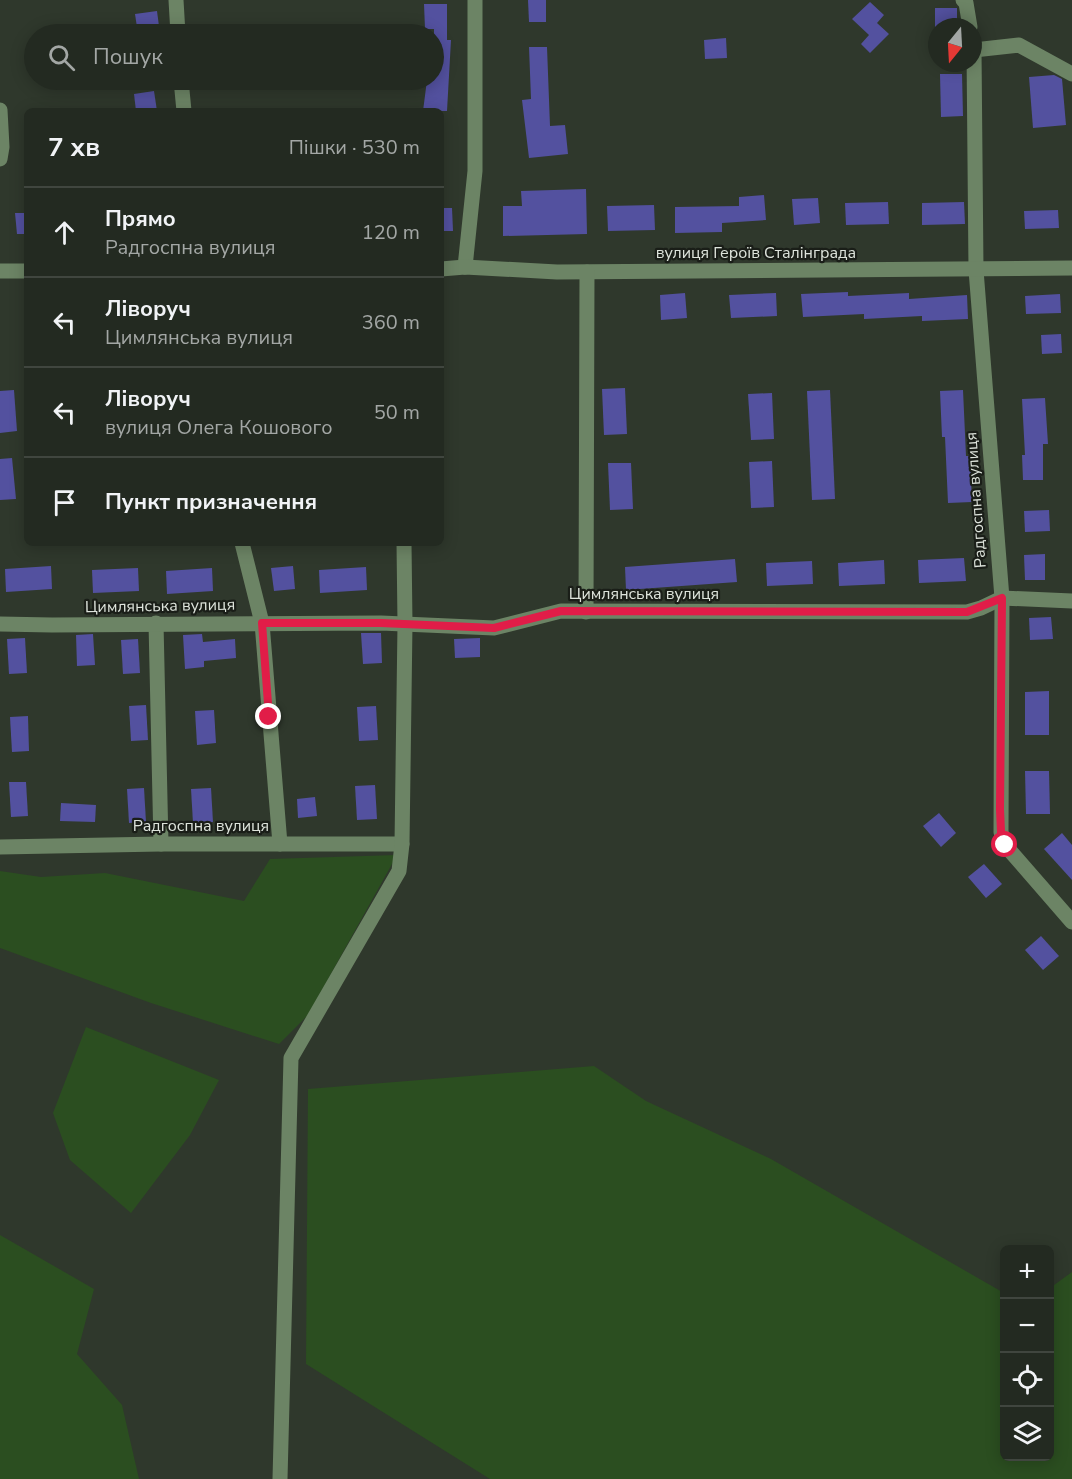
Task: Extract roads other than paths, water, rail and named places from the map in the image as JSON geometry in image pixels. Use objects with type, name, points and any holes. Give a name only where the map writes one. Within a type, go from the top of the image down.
[{"type":"street","points":[[176,0],[177,24]]},
{"type":"street","points":[[465,267],[475,171],[475,0]]},
{"type":"street","points":[[963,0],[966,3],[968,18]]},
{"type":"street","name":"Радгоспна вулиця","points":[[982,46],[1019,45],[1072,74]]},
{"type":"street","name":"Радгоспна вулиця","points":[[974,72],[976,270],[1002,598],[1001,832],[1005,845],[1072,922]]},
{"type":"street","points":[[182,90],[184,108]]},
{"type":"street","points":[[0,110],[2,147],[0,159]]},
{"type":"street","name":"вулиця Героїв Сталінграда","points":[[444,269],[465,267],[587,272],[1072,268]]},
{"type":"street","points":[[0,271],[24,271]]},
{"type":"street","points":[[586,612],[587,272]]},
{"type":"street","points":[[243,546],[262,623],[279,844]]},
{"type":"street","points":[[280,1479],[291,1058],[399,871],[402,844],[404,546]]},
{"type":"street","name":"Цимлянська вулиця","points":[[0,624],[405,624],[494,628],[561,611],[967,612],[1002,598],[1072,601]]},
{"type":"street","points":[[156,623],[161,844]]},
{"type":"street","name":"Радгоспна вулиця","points":[[0,847],[402,844]]}]
